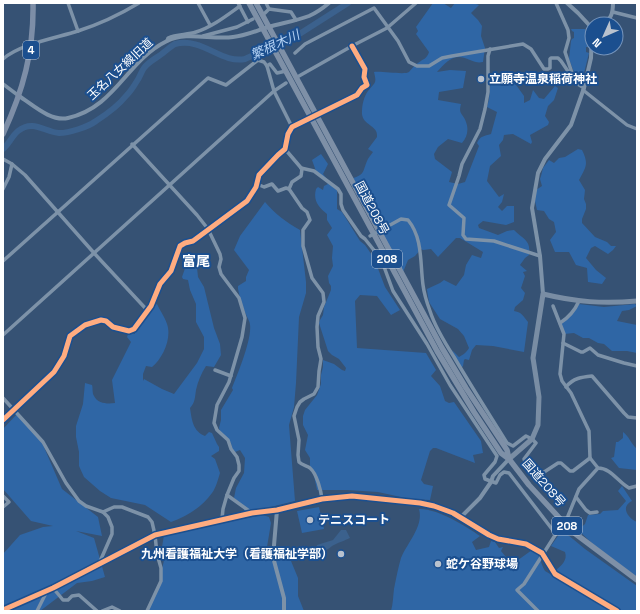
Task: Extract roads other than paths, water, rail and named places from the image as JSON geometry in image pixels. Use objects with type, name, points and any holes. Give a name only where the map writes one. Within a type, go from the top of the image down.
[{"type":"highway","name":"国道208号","points":[[248,3],[267,31],[442,348],[466,388],[507,450],[509,459]]},
{"type":"highway","name":"国道208号","points":[[256,3],[267,31]]},
{"type":"highway","name":"国道208号","points":[[278,51],[286,71],[437,351],[501,453],[509,459],[529,485],[573,532],[637,580]]},
{"type":"main road","name":"4","points":[[3,134],[19,96],[32,45],[33,3]]},
{"type":"main road","points":[[509,459],[532,439],[538,425],[539,397],[533,358],[543,294],[580,301],[610,303],[637,301]]},
{"type":"street","points":[[68,3],[78,31]]},
{"type":"street","points":[[3,59],[16,50],[114,18],[139,3]]},
{"type":"street","points":[[198,3],[210,26]]},
{"type":"street","points":[[266,3],[270,9]]},
{"type":"street","name":"玉名八女線旧道","points":[[19,96],[57,119],[67,118],[85,112],[99,103],[116,89],[146,55],[167,40],[184,37],[233,37],[267,31],[310,16],[329,3]]},
{"type":"street","points":[[299,76],[387,28],[416,3]]},
{"type":"street","points":[[556,3],[568,30],[568,46],[565,52],[576,83],[627,125],[637,129]]},
{"type":"street","points":[[567,3],[584,19]]},
{"type":"street","points":[[612,16],[614,3]]},
{"type":"street","points":[[167,40],[168,38],[176,35],[195,32],[210,26],[228,16],[239,4],[248,22]]},
{"type":"street","points":[[295,53],[305,44],[374,8],[387,28],[398,41],[409,62],[423,67],[429,66],[442,58],[523,44],[531,49],[544,69],[550,68],[550,59],[557,57],[562,61],[574,78]]},
{"type":"street","points":[[265,13],[270,9],[291,12],[296,20]]},
{"type":"street","points":[[613,12],[637,18]]},
{"type":"street","points":[[197,37],[237,27],[253,19]]},
{"type":"street","points":[[320,112],[357,94],[367,85],[364,77],[365,69],[352,46]]},
{"type":"street","points":[[490,49],[488,56],[488,92],[480,129],[462,164],[449,205],[464,218],[463,235],[466,239],[494,241],[540,256]]},
{"type":"street","points":[[3,52],[7,56]]},
{"type":"street","points":[[543,294],[540,256],[532,208],[538,173],[545,158],[571,125],[583,89],[591,56]]},
{"type":"street","points":[[3,261],[132,144],[208,78],[226,85],[258,60],[264,62],[268,66],[274,91],[292,127]]},
{"type":"street","points":[[268,66],[270,64],[277,73],[286,71]]},
{"type":"street","points":[[3,84],[19,96]]},
{"type":"street","points":[[3,334],[274,91],[286,84]]},
{"type":"street","points":[[3,420],[54,372],[64,356],[69,338],[85,325],[101,320],[106,321],[113,327],[129,331],[134,329],[151,306],[160,284],[171,271],[180,246],[184,243],[193,242],[208,229],[226,218],[246,201],[257,184],[259,175],[285,149],[288,134],[292,127],[306,120]]},
{"type":"street","points":[[132,144],[208,229],[220,254],[221,259],[219,267],[221,274],[239,298],[245,318],[242,337],[229,382],[217,405],[214,423],[216,430],[228,440],[230,449],[237,457],[239,465],[239,471],[234,478],[227,495],[222,519]]},
{"type":"street","points":[[285,149],[301,168],[302,173],[292,182],[289,189]]},
{"type":"street","points":[[3,159],[11,163],[25,175],[147,310]]},
{"type":"street","points":[[3,189],[9,177],[11,163]]},
{"type":"street","points":[[301,168],[314,171],[338,189],[341,194],[341,204],[343,210],[383,264],[393,291],[423,338],[450,385],[497,456],[495,462],[483,477],[496,484],[504,472],[509,473],[555,533]]},
{"type":"street","points":[[257,184],[264,187],[272,184],[278,191],[286,188],[289,189]]},
{"type":"street","points":[[289,189],[302,208],[307,212],[310,220],[302,230],[304,246],[312,278],[323,293],[324,302],[318,316],[317,327],[318,347],[321,359],[318,371],[318,387],[314,394],[304,398],[300,402],[296,407],[294,416],[299,440],[299,462],[311,468],[320,488],[322,499]]},
{"type":"street","points":[[365,238],[401,219],[408,220],[411,224],[418,240],[421,253],[423,285],[430,312],[445,343],[507,443],[513,446],[526,436],[536,443],[526,455],[524,462],[535,478],[561,462],[570,471],[573,471],[590,458]]},
{"type":"street","points":[[560,323],[576,309],[580,301]]},
{"type":"street","points":[[553,306],[564,334],[560,374],[589,431],[590,458],[598,468],[602,468],[611,473],[629,488],[637,486]]},
{"type":"street","points":[[563,343],[581,352],[590,348],[598,355],[637,366]]},
{"type":"street","points":[[215,370],[230,376]]},
{"type":"street","points":[[566,387],[572,380],[592,376],[628,417],[637,418]]},
{"type":"street","points":[[3,398],[43,442],[66,483],[79,501],[86,506],[103,512],[111,522],[112,534],[98,566]]},
{"type":"street","points":[[461,517],[480,498],[491,482],[493,476],[509,459]]},
{"type":"street","points":[[568,516],[579,489],[598,468]]},
{"type":"street","points":[[227,495],[252,513]]},
{"type":"street","points":[[3,496],[9,502],[3,508]]},
{"type":"street","points":[[3,610],[98,566],[155,535],[222,519],[278,510],[322,499],[352,496],[420,503],[434,506],[461,517],[498,539],[526,544],[542,553],[555,574],[617,611]]},
{"type":"street","points":[[576,497],[590,513],[597,512]]},
{"type":"street","points":[[103,512],[114,507],[122,507],[148,517],[152,522],[157,554],[161,568],[161,581],[146,611]]},
{"type":"street","points":[[278,510],[273,557],[284,598],[284,611]]},
{"type":"street","points":[[538,611],[517,590],[524,584],[542,553],[559,529]]},
{"type":"street","points":[[53,588],[63,600],[68,600],[72,596],[79,594],[97,611]]},
{"type":"street","points":[[37,611],[47,590]]},
{"type":"street","points":[[102,611],[112,607],[120,611]]},
{"type":"waterway","name":"繁根木川","points":[[3,149],[18,131],[29,126],[63,133],[73,131],[93,123],[112,110],[123,100],[132,89],[148,63],[175,44],[194,44],[228,58],[236,60],[245,59],[301,33],[348,3]]},
{"type":"tunnel","points":[[306,120],[321,112]]},
{"type":"tunnel","points":[[559,529],[568,516]]},
{"type":"place","name":"立願寺温泉稲荷神社","points":[[481,79]]},
{"type":"place","name":"テニスコート","points":[[310,520]]},
{"type":"place","name":"九州看護福祉大学（看護福祉学部）","points":[[341,554]]},
{"type":"place","name":"蛇ケ谷野球場","points":[[438,564]]},
{"type":"district","name":"富尾","points":[[196,261]]}]
